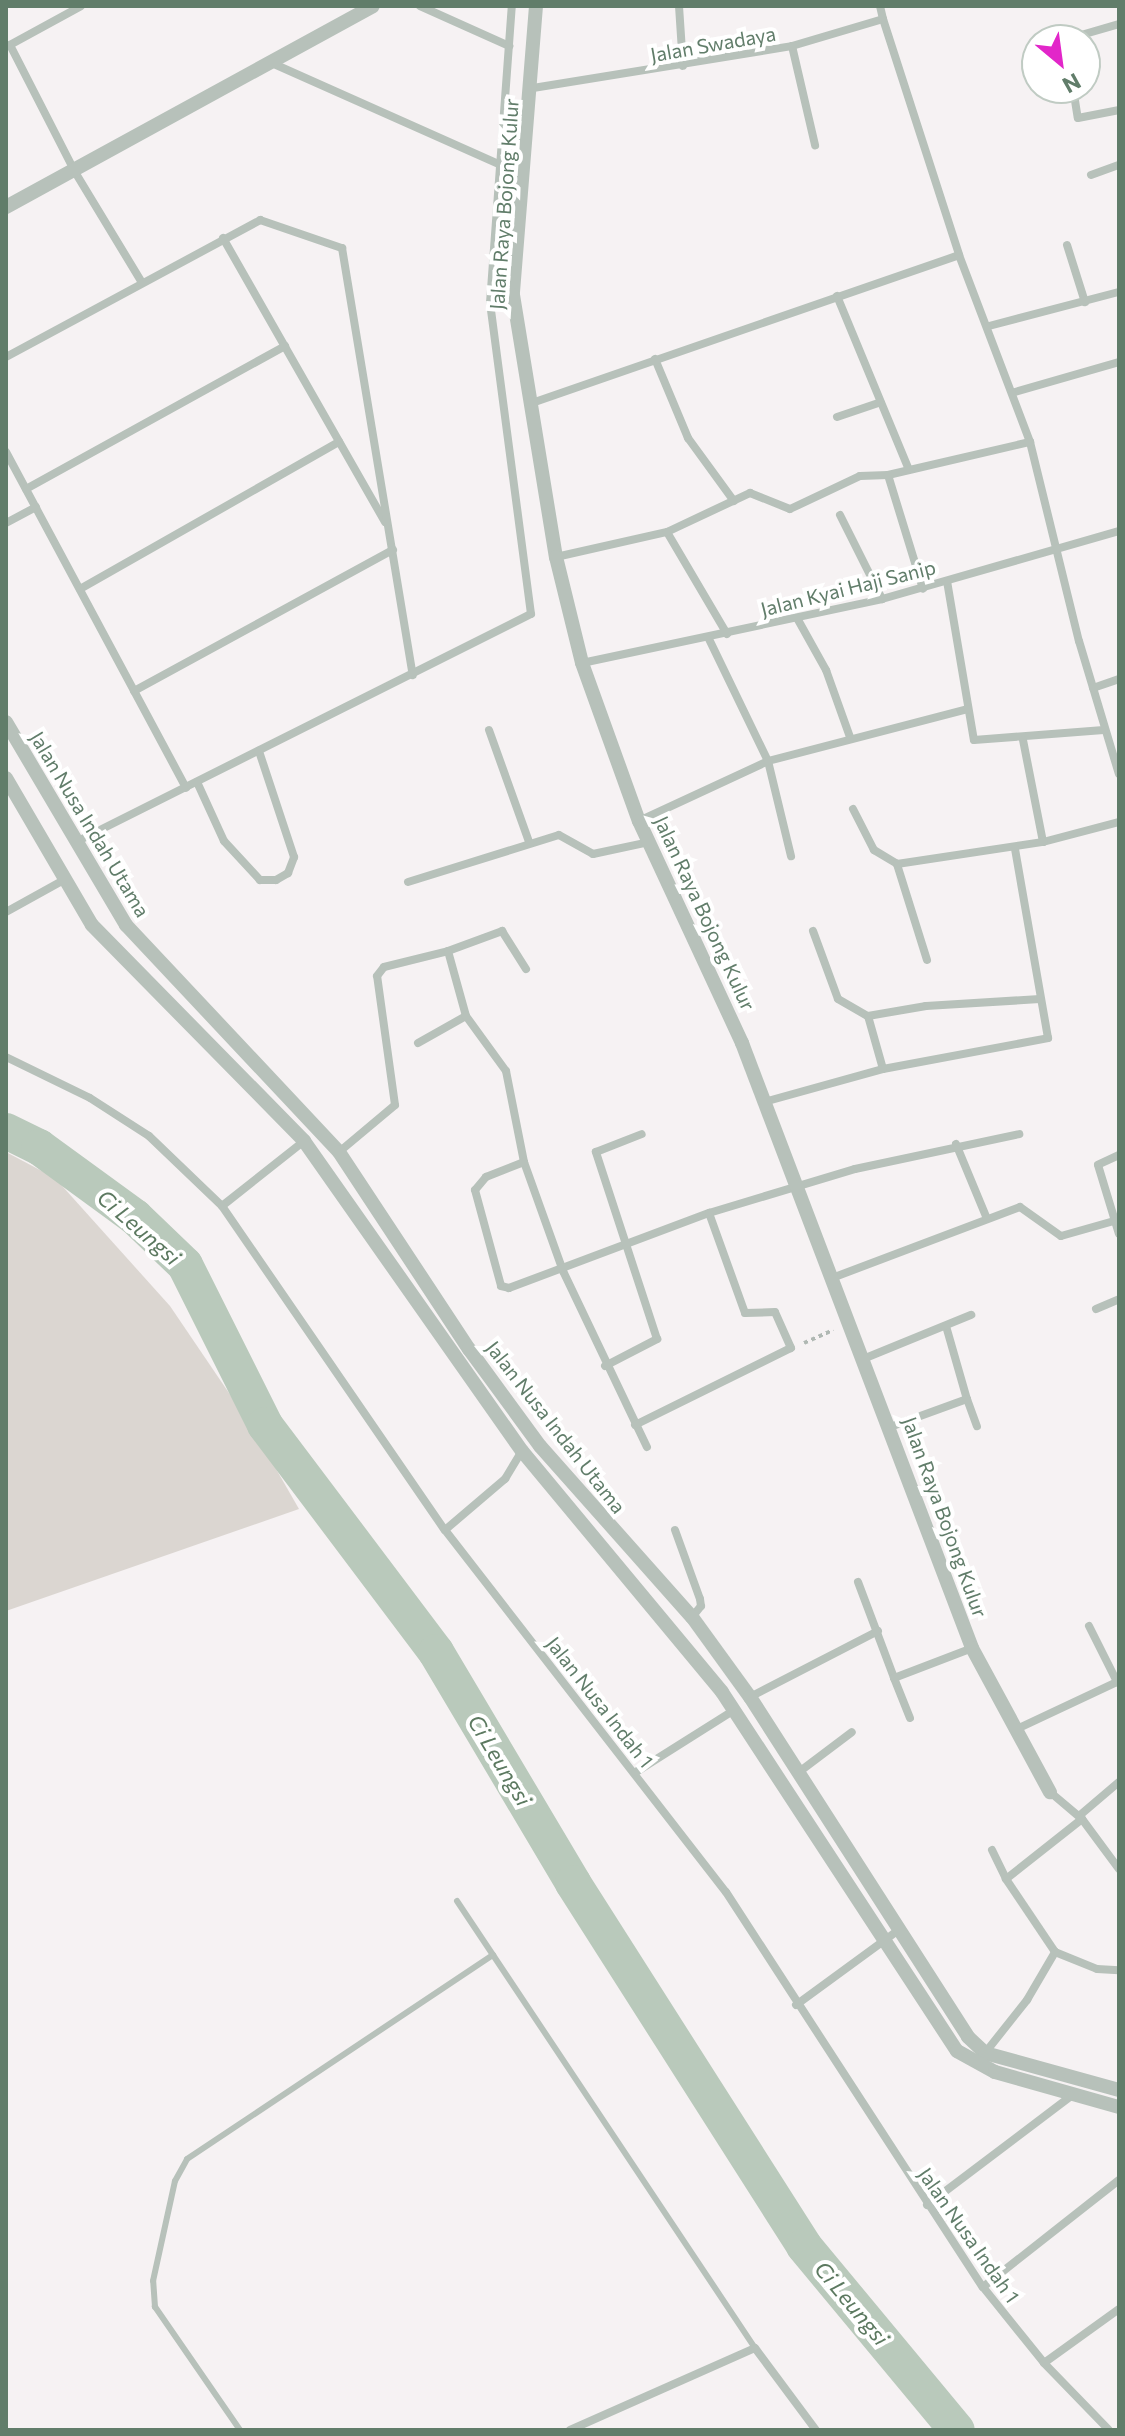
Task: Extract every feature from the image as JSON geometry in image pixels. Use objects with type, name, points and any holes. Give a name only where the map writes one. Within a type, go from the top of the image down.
[{"type":"street","points":[[81,6],[8,46],[75,172],[141,281]]},
{"type":"street","points":[[6,207],[274,64],[373,6]]},
{"type":"street","points":[[420,6],[509,46]]},
{"type":"street","points":[[76,842],[413,675],[533,609],[492,342],[491,266],[512,6]]},
{"type":"street","name":"Jalan Raya Bojong Kulur","points":[[536,6],[533,88],[513,295],[528,405],[556,557],[582,663],[639,821],[713,974],[764,1102],[972,1648],[1050,1792]]},
{"type":"street","points":[[679,6],[683,66]]},
{"type":"street","points":[[880,6],[959,255],[1015,392],[1104,730],[1114,744],[1119,774]]},
{"type":"street","name":"Jalan Swadaya","points":[[533,88],[792,46],[883,19]]},
{"type":"street","points":[[792,46],[815,145]]},
{"type":"street","points":[[274,64],[501,165]]},
{"type":"street","points":[[1076,104],[1078,118],[1119,110]]},
{"type":"street","points":[[1091,175],[1119,165]]},
{"type":"street","points":[[6,357],[141,281],[260,220],[342,248],[413,675]]},
{"type":"street","points":[[223,238],[390,530]]},
{"type":"street","points":[[1067,245],[1085,302]]},
{"type":"street","points":[[528,405],[959,255]]},
{"type":"street","points":[[989,326],[1119,292]]},
{"type":"street","points":[[837,296],[909,470]]},
{"type":"street","points":[[26,489],[285,346]]},
{"type":"street","points":[[655,359],[688,438],[734,501]]},
{"type":"street","points":[[1015,392],[1119,362]]},
{"type":"street","points":[[837,417],[881,402]]},
{"type":"street","points":[[80,589],[339,442]]},
{"type":"street","points":[[556,557],[667,532],[757,492],[777,507],[790,509],[860,476],[888,475],[1030,442]]},
{"type":"street","points":[[6,452],[186,788]]},
{"type":"street","points":[[888,475],[923,589]]},
{"type":"street","points":[[6,523],[36,507]]},
{"type":"street","points":[[840,515],[882,599]]},
{"type":"street","name":"Jalan Kyai Haji Sanip","points":[[582,663],[727,634],[923,589],[1119,531]]},
{"type":"street","points":[[667,532],[727,634]]},
{"type":"street","points":[[134,691],[393,550]]},
{"type":"street","points":[[947,581],[967,709],[977,743],[1104,730]]},
{"type":"street","points":[[797,618],[826,670],[850,737]]},
{"type":"street","points":[[708,637],[768,761],[791,856]]},
{"type":"street","points":[[1093,688],[1119,679]]},
{"type":"street","points":[[639,821],[768,761],[850,737],[967,709]]},
{"type":"street","name":"Jalan Nusa Indah Utama","points":[[6,722],[126,925],[339,1152],[383,1221],[540,1446],[692,1617],[750,1697],[897,1931],[968,2037],[985,2053]]},
{"type":"street","points":[[489,730],[529,842]]},
{"type":"street","points":[[1023,740],[1043,842]]},
{"type":"street","points":[[197,782],[224,841],[260,880],[276,880],[288,873],[294,857],[259,751]]},
{"type":"street","name":"Jalan Nusa Indah Utama","points":[[6,778],[64,880],[99,933],[304,1141],[522,1451],[672,1626],[733,1711],[957,2051],[971,2062],[1119,2107]]},
{"type":"street","points":[[853,809],[874,850],[897,864],[1015,849],[1119,822]]},
{"type":"street","points":[[408,882],[559,835],[593,854],[605,854],[649,842]]},
{"type":"street","points":[[764,1102],[883,1069],[1043,1041],[1049,1034],[1040,999],[1015,849]]},
{"type":"street","points":[[897,864],[927,960]]},
{"type":"street","points":[[6,912],[64,880]]},
{"type":"street","points":[[339,1152],[395,1105],[377,976],[384,967],[448,951],[502,931],[526,969]]},
{"type":"street","points":[[813,931],[838,999],[868,1016],[926,1006],[1040,999]]},
{"type":"street","points":[[448,951],[466,1016],[506,1071],[524,1162],[563,1271],[605,1366],[647,1447]]},
{"type":"street","points":[[418,1043],[466,1016]]},
{"type":"street","points":[[868,1016],[883,1069]]},
{"type":"street","name":"Jalan Nusa Indah 1","points":[[6,1057],[90,1098],[149,1136],[222,1206],[445,1530],[636,1772],[726,1892],[796,2005],[983,2287],[1044,2363],[1109,2430]]},
{"type":"street","points":[[605,1366],[657,1339],[623,1243],[596,1152],[642,1134]]},
{"type":"street","points":[[524,1162],[486,1177],[475,1190],[501,1286],[563,1271],[623,1243],[709,1213],[956,1144],[1019,1134]]},
{"type":"street","points":[[222,1206],[304,1141]]},
{"type":"street","points":[[956,1144],[987,1219]]},
{"type":"street","points":[[1119,1155],[1098,1165],[1119,1234]]},
{"type":"street","points":[[832,1278],[1026,1207],[1061,1236],[1114,1221]]},
{"type":"street","points":[[635,1425],[791,1348],[775,1312],[745,1313],[709,1213]]},
{"type":"street","points":[[368,1231],[383,1221]]},
{"type":"street","points":[[1096,1309],[1119,1299]]},
{"type":"street","points":[[863,1359],[971,1315]]},
{"type":"street","points":[[946,1326],[977,1426]]},
{"type":"street","points":[[890,1427],[967,1399]]},
{"type":"street","points":[[445,1530],[505,1479],[522,1451]]},
{"type":"street","points":[[675,1530],[700,1599],[701,1606],[692,1617]]},
{"type":"street","points":[[858,1582],[910,1718]]},
{"type":"street","points":[[1017,1729],[1118,1681],[1089,1626]]},
{"type":"street","points":[[750,1697],[878,1631]]},
{"type":"street","points":[[894,1678],[972,1648]]},
{"type":"street","points":[[636,1772],[733,1711]]},
{"type":"street","points":[[799,1772],[852,1732]]},
{"type":"street","points":[[1006,1879],[1119,1782]]},
{"type":"street","points":[[1050,1792],[1080,1817],[1119,1869]]},
{"type":"street","points":[[992,1850],[1006,1879],[1055,1952],[1097,1969],[1119,1970]]},
{"type":"street","points":[[796,2005],[897,1931]]},
{"type":"street","points":[[1055,1952],[1027,2000],[985,2053],[1119,2090]]},
{"type":"street","points":[[927,2205],[1075,2094]]},
{"type":"street","points":[[983,2287],[1119,2180]]},
{"type":"street","points":[[1044,2363],[1119,2309]]},
{"type":"street","points":[[570,2430],[755,2348],[816,2430]]},
{"type":"lane","points":[[457,1901],[755,2348]]},
{"type":"lane","points":[[240,2430],[155,2307],[156,2267],[181,2170],[187,2159],[493,1955]]},
{"type":"path","points":[[791,1348],[849,1323]]},
{"type":"shaded area","points":[[6,1152],[55,1178],[170,1306],[252,1427],[299,1509],[6,1611]]},
{"type":"waterway","name":"Ci Leungsi","points":[[6,1131],[39,1147],[135,1217],[185,1265],[265,1425],[436,1652],[573,1883],[804,2246],[957,2430]]}]
